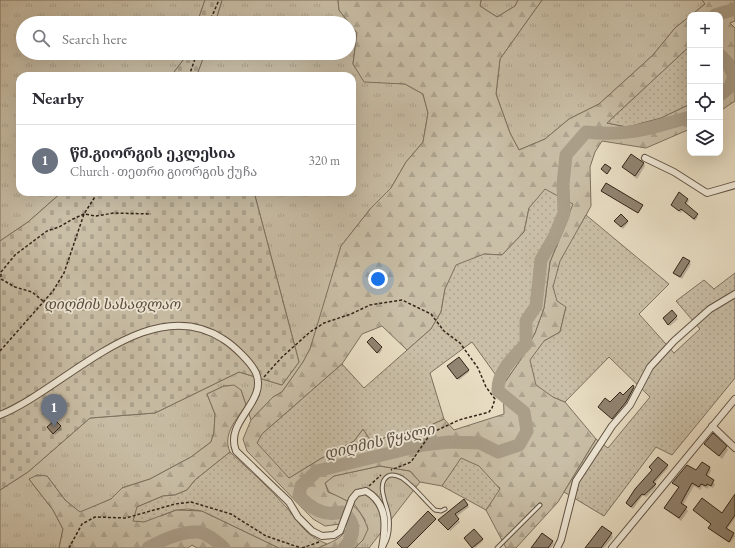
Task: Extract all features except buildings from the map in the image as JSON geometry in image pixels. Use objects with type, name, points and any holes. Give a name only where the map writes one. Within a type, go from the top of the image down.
[{"type":"street","points":[[645,158],[674,172],[707,193],[735,185]]},
{"type":"street","points":[[557,548],[561,540],[576,481],[612,426],[630,405],[650,367],[674,341],[710,309],[735,294]]},
{"type":"street","points":[[0,415],[135,334],[162,327],[182,326],[211,331],[230,344],[256,373],[258,385],[256,394],[235,432],[232,442],[236,451],[289,502],[298,517],[312,531],[322,536],[334,535],[340,531],[344,524],[352,499],[357,493],[366,491],[380,502],[384,512],[385,522],[383,548]]},
{"type":"street","points":[[612,548],[735,399]]},
{"type":"street","points":[[712,426],[735,448]]},
{"type":"lane","points":[[383,548],[390,524],[382,488],[383,481],[387,477],[392,475],[400,477],[436,510],[441,511],[445,509]]},
{"type":"lane","points":[[496,548],[540,505]]},
{"type":"path","points":[[212,16],[220,0]]},
{"type":"path","points":[[190,72],[195,60]]},
{"type":"path","points":[[0,351],[53,291],[64,273],[84,214],[95,196]]},
{"type":"path","points":[[43,301],[32,292],[6,283],[1,279],[1,272],[16,255],[47,231],[84,214],[96,216],[114,213],[151,214]]},
{"type":"path","points":[[258,385],[278,361],[310,332],[329,320],[351,314],[370,305],[402,300],[431,314],[444,331],[460,343],[478,368],[486,387],[495,399],[489,412],[459,420],[432,433],[424,440],[418,454],[411,462],[390,470]]},
{"type":"path","points":[[366,491],[371,482],[383,473]]},
{"type":"path","points":[[69,548],[82,524],[95,517],[126,518],[174,504],[191,502],[231,514],[266,536],[301,548]]},
{"type":"green space","points":[[0,0],[205,0],[199,16],[16,16],[16,60],[183,60],[174,72],[16,72],[16,196],[57,196],[28,222],[0,241]]},
{"type":"green space","points":[[205,0],[222,0],[217,16],[199,16]]},
{"type":"green space","points":[[222,0],[338,0],[339,10],[344,16],[217,16]]},
{"type":"green space","points":[[338,0],[481,0],[480,6],[497,17],[515,6],[518,0],[542,0],[500,59],[496,94],[510,133],[519,150],[545,139],[569,119],[599,104],[653,55],[675,28],[687,18],[687,49],[607,123],[627,127],[661,118],[687,105],[687,130],[646,148],[602,141],[595,152],[590,167],[591,206],[578,230],[566,307],[560,332],[544,341],[553,397],[565,402],[596,439],[558,502],[516,548],[506,548],[486,510],[500,488],[461,459],[442,486],[420,482],[410,471],[380,466],[334,476],[325,483],[328,492],[353,505],[365,521],[368,529],[363,540],[355,548],[318,548],[341,536],[347,528],[348,523],[325,526],[313,519],[247,451],[243,439],[251,420],[273,397],[282,392],[303,362],[310,349],[341,246],[371,208],[391,188],[406,162],[423,142],[428,113],[423,94],[405,84],[364,82],[353,64],[354,60],[356,60],[356,16],[344,16],[339,10]],"holes":[[[529,208],[568,219],[550,262],[544,308],[535,333],[521,359],[503,385],[504,414],[454,430],[444,419],[422,429],[371,441],[363,429],[354,441],[289,478],[262,434],[342,364],[362,334],[382,326],[407,350],[431,329],[441,312],[445,289],[484,254],[502,255],[524,232]]]},
{"type":"green space","points":[[481,0],[518,0],[515,6],[497,17],[480,6]]},
{"type":"green space","points":[[542,0],[702,0],[705,4],[695,12],[687,12],[687,18],[675,28],[653,55],[599,104],[569,119],[545,139],[519,150],[510,133],[496,94],[500,59]]},
{"type":"green space","points":[[702,0],[735,0],[735,21],[730,23],[735,28],[735,101],[723,109],[723,12],[695,12],[705,4]]},
{"type":"green space","points":[[687,49],[687,105],[661,118],[627,127],[607,123]]},
{"type":"green space","points":[[183,60],[202,60],[198,72],[174,72]]},
{"type":"green space","points":[[202,60],[354,60],[353,64],[364,81],[405,84],[423,94],[428,113],[423,142],[406,162],[391,188],[371,208],[341,246],[310,349],[303,362],[282,392],[273,397],[251,420],[241,390],[224,386],[207,394],[215,414],[214,432],[211,442],[191,457],[150,479],[122,488],[111,499],[80,513],[65,500],[47,476],[29,479],[53,510],[63,529],[59,548],[0,548],[0,490],[28,472],[90,418],[155,413],[239,372],[282,385],[299,362],[255,196],[356,196],[356,72],[198,72]]},
{"type":"green space","points":[[545,189],[573,204],[550,262],[544,308],[535,333],[521,359],[503,385],[472,342],[430,373],[444,419],[422,429],[371,441],[363,429],[354,441],[289,478],[257,443],[262,434],[342,364],[364,388],[431,329],[441,312],[445,289],[456,265],[484,254],[502,255],[524,232],[529,208]]},
{"type":"green space","name":"დიღმის სასაფლაო","points":[[57,196],[255,196],[299,362],[282,385],[239,372],[155,413],[90,418],[28,472],[0,490],[0,241],[28,222]]},
{"type":"green space","points":[[586,215],[669,284],[639,314],[674,353],[700,329],[676,301],[704,280],[714,289],[735,273],[735,378],[672,455],[656,447],[604,516],[564,492],[596,439],[608,448],[650,397],[609,357],[565,402],[553,397],[536,385],[530,360],[544,341],[560,332],[566,307],[557,301],[553,287],[560,261]]},
{"type":"green space","points":[[234,385],[241,390],[246,405],[229,433],[228,445],[230,452],[195,480],[187,490],[175,495],[163,496],[137,507],[161,516],[176,510],[202,511],[279,548],[197,548],[192,545],[188,548],[59,548],[63,529],[53,510],[29,479],[37,475],[47,476],[65,500],[80,512],[111,499],[122,488],[150,479],[191,457],[211,442],[214,432],[215,414],[207,394],[224,386]]},
{"type":"green space","points":[[230,452],[273,492],[307,532],[327,544],[318,548],[279,548],[202,511],[188,509],[176,510],[144,522],[133,521],[137,507],[163,496],[175,495],[187,490],[195,480]]},
{"type":"green space","points":[[461,458],[479,466],[500,489],[486,510],[442,486]]},
{"type":"green space","points":[[380,466],[410,471],[420,482],[369,548],[355,548],[363,540],[365,520],[355,505],[329,492],[325,483],[334,476]]},
{"type":"waterway","name":"დიღმის წყალი","points":[[723,13],[735,9]]},
{"type":"waterway","name":"დიღმის წყალი","points":[[723,58],[727,62],[734,76],[730,87],[723,93]]},
{"type":"waterway","name":"დიღმის წყალი","points":[[344,548],[350,539],[353,529],[347,516],[342,512],[324,513],[319,511],[308,505],[299,496],[301,486],[317,471],[423,445],[449,442],[480,443],[498,452],[519,445],[527,431],[524,412],[498,391],[498,384],[503,371],[526,344],[526,321],[536,306],[541,260],[554,237],[564,213],[563,184],[566,155],[586,132],[627,132],[651,128],[687,118]]},
{"type":"waterway","name":"დიღმის წყალი","points":[[148,548],[165,539],[191,532],[205,534],[224,548]]},
{"type":"place","name":"წმ.გიორგის ეკლესია","points":[[54,427]]}]
